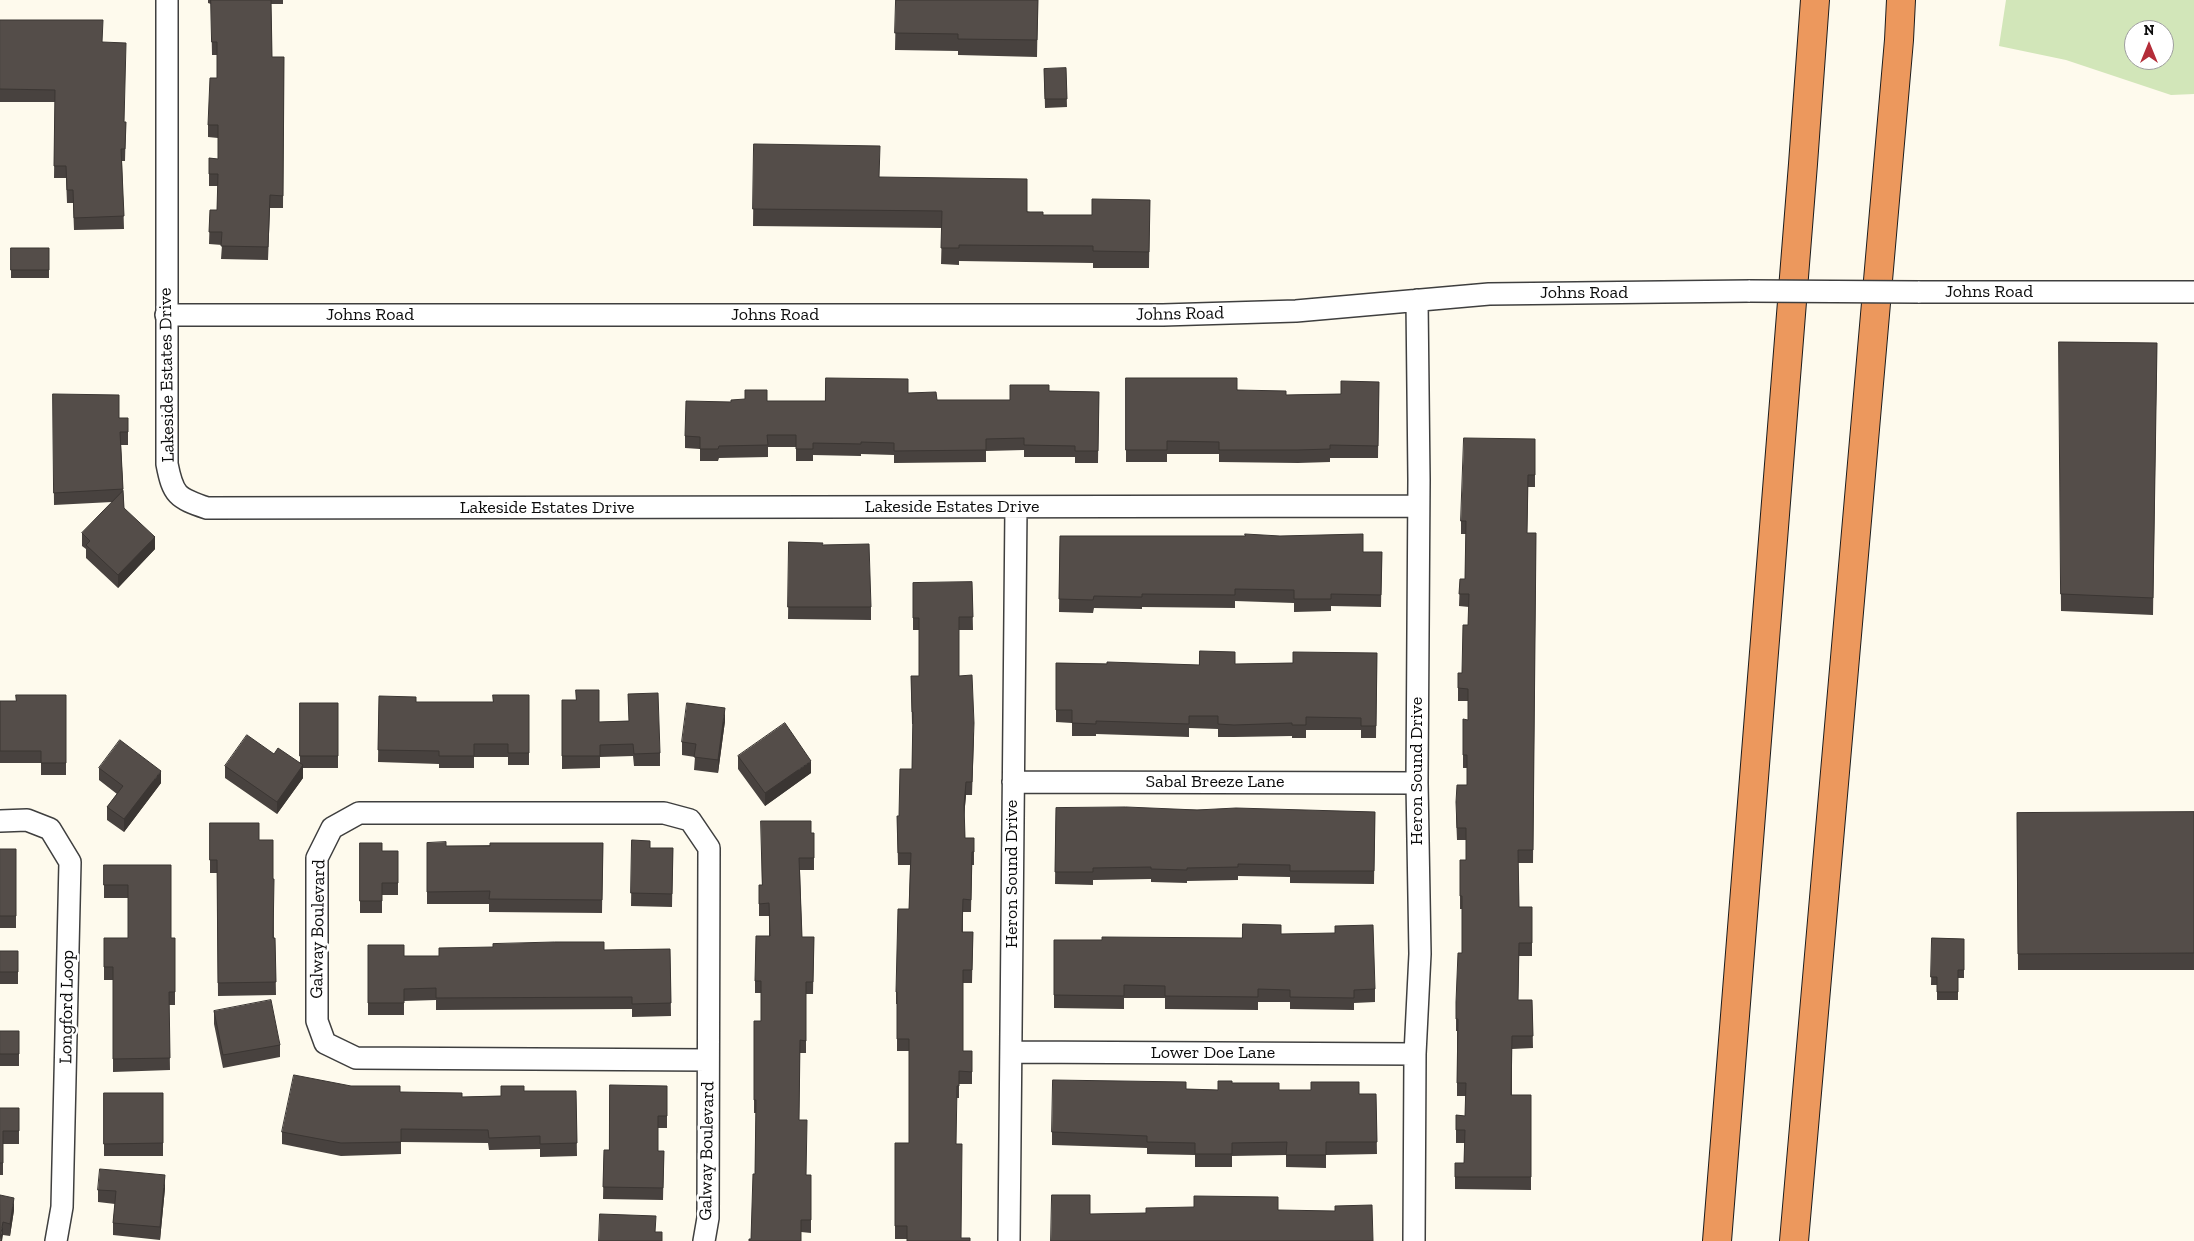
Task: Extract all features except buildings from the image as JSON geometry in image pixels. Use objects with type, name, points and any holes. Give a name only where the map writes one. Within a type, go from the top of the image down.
[{"type":"highway","points":[[1717,1241],[1802,184],[1815,0]]},
{"type":"highway","points":[[1794,1241],[1901,0]]},
{"type":"street","name":"Lakeside Estates Drive","points":[[167,0],[167,464],[171,486],[184,500],[207,508],[1417,506]]},
{"type":"street","name":"Johns Road","points":[[166,315],[1162,315],[1296,311],[1489,294],[1750,291],[2194,292]]},
{"type":"street","name":"Heron Sound Drive","points":[[1414,1241],[1415,1054],[1420,954],[1417,783],[1417,300]]},
{"type":"street","name":"Heron Sound Drive","points":[[1009,1241],[1016,507]]},
{"type":"street","name":"Sabal Breeze Lane","points":[[1013,782],[1417,783]]},
{"type":"street","name":"Galway Boulevard","points":[[704,1241],[708,1218],[709,848],[690,820],[664,813],[359,813],[332,828],[316,858],[316,1021],[325,1043],[356,1058],[708,1060]]},
{"type":"street","name":"Longford Loop","points":[[0,820],[26,820],[50,829],[70,862],[62,1207],[56,1241]]},
{"type":"street","name":"Lower Doe Lane","points":[[1011,1052],[1415,1054]]},
{"type":"green space","points":[[2006,0],[2194,0],[2194,94],[2171,95],[2066,60],[1999,46]]}]
